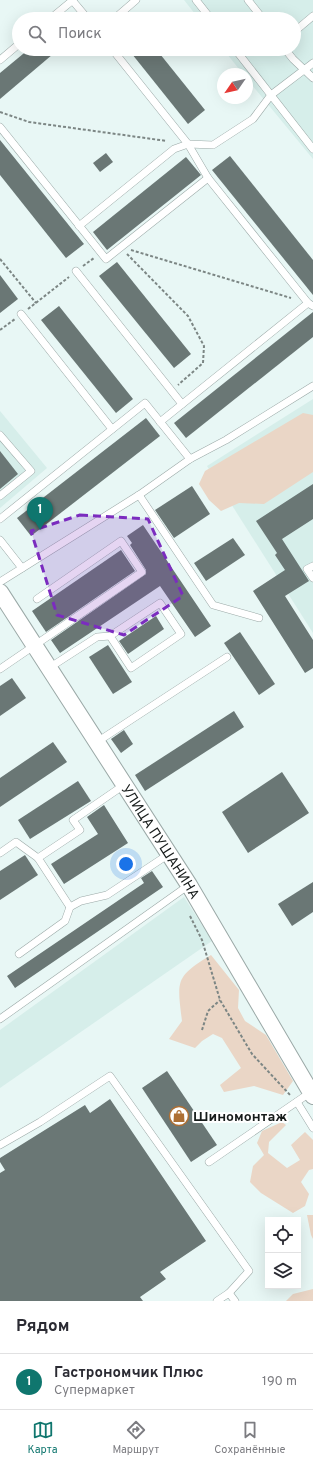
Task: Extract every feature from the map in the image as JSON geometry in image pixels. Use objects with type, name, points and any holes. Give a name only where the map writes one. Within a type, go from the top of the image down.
[{"type":"street","name":"УЛИЦА ПУШАНИНА","points":[[0,592],[189,885],[312,1094]]},
{"type":"lane","points":[[58,12],[73,0],[82,12]]},
{"type":"lane","points":[[122,12],[136,0]]},
{"type":"lane","points":[[196,0],[205,12]]},
{"type":"lane","points":[[248,0],[257,12]]},
{"type":"lane","points":[[301,26],[313,16]]},
{"type":"lane","points":[[0,60],[12,50]]},
{"type":"lane","points":[[118,56],[188,144],[208,178],[310,304],[160,422]]},
{"type":"lane","points":[[240,56],[313,149]]},
{"type":"lane","points":[[291,56],[313,78]]},
{"type":"lane","points":[[79,226],[174,149],[188,144],[213,146],[253,119],[271,96],[313,63]]},
{"type":"lane","points":[[0,127],[106,259],[208,178]]},
{"type":"lane","points":[[76,271],[182,404]]},
{"type":"lane","points":[[21,314],[112,429]]},
{"type":"lane","points":[[0,582],[138,495],[190,459],[226,440],[313,386]]},
{"type":"lane","points":[[0,519],[145,403],[190,459]]},
{"type":"lane","points":[[0,435],[31,471],[0,496]]},
{"type":"lane","points":[[138,495],[213,605],[259,618]]},
{"type":"lane","points":[[0,540],[22,568]]},
{"type":"lane","points":[[0,669],[142,572],[121,541],[37,599]]},
{"type":"lane","points":[[313,566],[308,569],[313,578]]},
{"type":"lane","points":[[49,668],[97,637],[110,636],[160,603],[181,634],[131,668],[110,636]]},
{"type":"lane","points":[[96,742],[227,657]]},
{"type":"lane","points":[[38,858],[80,830],[73,820],[124,785]]},
{"type":"lane","points":[[0,853],[16,842],[38,858],[70,907]]},
{"type":"lane","points":[[19,954],[65,922],[70,907],[81,901],[106,895],[169,854]]},
{"type":"lane","points":[[0,1019],[189,885]]},
{"type":"lane","points":[[0,1145],[40,1122],[110,1076],[249,1271],[229,1293],[217,1301]]},
{"type":"lane","points":[[209,1162],[297,1102],[312,1094]]},
{"type":"lane","points":[[297,1102],[313,1128]]},
{"type":"lane","points":[[229,1293],[235,1301]]},
{"type":"path","points":[[0,112],[29,122],[188,144]]},
{"type":"path","points":[[120,248],[310,304]]},
{"type":"path","points":[[120,248],[188,316],[204,346],[203,363],[172,390]]},
{"type":"path","points":[[0,330],[101,253]]},
{"type":"path","points":[[0,259],[36,303]]},
{"type":"path","points":[[188,913],[202,940],[220,1000],[252,1054],[297,1102]]},
{"type":"path","points":[[202,1030],[208,1011],[220,1000]]},
{"type":"highlighted area","points":[[80,515],[148,519],[183,596],[124,635],[57,615],[31,531]]},
{"type":"shaded area","points":[[184,0],[313,0],[313,159],[253,86],[253,68],[238,68],[229,56],[301,56],[301,12],[193,12]]},
{"type":"shaded area","points":[[313,399],[313,633],[207,466]]},
{"type":"shaded area","points":[[0,411],[47,468],[0,508]]},
{"type":"shaded area","points":[[303,413],[313,415],[313,472],[264,504],[239,503],[221,511],[209,500],[199,484],[205,471]]},
{"type":"shaded area","points":[[184,897],[212,941],[0,1088],[0,1030]]},
{"type":"shaded area","points":[[211,955],[239,990],[238,1008],[245,1021],[266,1035],[293,1081],[283,1095],[254,1086],[224,1092],[220,1085],[241,1068],[222,1038],[213,1034],[202,1041],[195,1048],[169,1039],[182,1021],[179,996],[181,981],[185,975],[199,962]]},
{"type":"shaded area","points":[[282,1122],[286,1125],[269,1142],[268,1153],[287,1168],[300,1160],[291,1145],[305,1132],[313,1140],[313,1169],[309,1170],[301,1182],[309,1194],[305,1206],[293,1213],[261,1193],[250,1182],[253,1166],[264,1155],[257,1143],[262,1131]]},
{"type":"shaded area","points":[[307,1215],[313,1215],[313,1239],[311,1235]]},
{"type":"shaded area","points":[[313,1289],[313,1301],[286,1301],[293,1294]]},
{"type":"building","points":[[21,56],[51,56],[0,99],[0,73]]},
{"type":"building","points":[[134,56],[162,56],[205,110],[188,124]]},
{"type":"building","points":[[0,140],[84,244],[66,258],[0,175]]},
{"type":"building","points":[[106,153],[113,162],[100,172],[93,163]]},
{"type":"building","points":[[230,156],[313,260],[313,295],[212,170]]},
{"type":"building","points":[[186,157],[201,175],[107,250],[93,232]]},
{"type":"building","points":[[117,262],[191,354],[174,368],[99,276]]},
{"type":"building","points":[[0,275],[18,299],[0,313]]},
{"type":"building","points":[[59,306],[133,399],[116,413],[41,320]]},
{"type":"building","points":[[313,312],[313,337],[186,438],[174,423]]},
{"type":"building","points":[[146,418],[160,436],[31,536],[17,518]]},
{"type":"building","points":[[0,451],[18,474],[0,489]]},
{"type":"building","points":[[313,484],[313,519],[282,539],[309,581],[285,596],[313,640],[313,668],[305,673],[253,591],[285,570],[275,555],[277,553],[256,521]]},
{"type":"building","points":[[192,486],[210,514],[174,538],[155,510]]},
{"type":"building","points":[[143,525],[211,626],[195,637],[160,586],[60,653],[51,640],[146,574],[146,570],[130,545],[132,543],[127,536]]},
{"type":"building","points":[[233,538],[245,555],[206,581],[194,563]]},
{"type":"building","points":[[121,550],[135,571],[46,632],[32,611]]},
{"type":"building","points":[[156,616],[164,629],[128,654],[119,641]]},
{"type":"building","points":[[240,632],[275,684],[259,695],[224,643]]},
{"type":"building","points":[[108,645],[132,682],[113,694],[89,657]]},
{"type":"building","points":[[12,678],[26,698],[0,716],[0,686]]},
{"type":"building","points":[[234,711],[244,727],[145,791],[135,775]]},
{"type":"building","points":[[124,730],[133,744],[121,753],[111,739]]},
{"type":"building","points":[[53,742],[67,762],[0,807],[0,778]]},
{"type":"building","points":[[282,772],[309,813],[248,853],[222,812]]},
{"type":"building","points":[[78,781],[91,801],[30,839],[18,820]]},
{"type":"building","points":[[104,805],[128,843],[64,884],[51,864],[98,834],[87,817]]},
{"type":"building","points":[[25,855],[38,875],[0,900],[0,871]]},
{"type":"building","points":[[152,871],[163,887],[15,988],[7,976],[144,883],[141,878]]},
{"type":"building","points":[[313,882],[313,912],[292,926],[278,904]]},
{"type":"building","name":"Шиномонтаж","points":[[167,1071],[217,1145],[191,1162],[142,1088]]},
{"type":"building","points":[[110,1099],[206,1241],[160,1272],[166,1279],[140,1297],[143,1301],[0,1301],[0,1173],[5,1170],[0,1162],[0,1158],[85,1105],[90,1113]]},
{"type":"place","name":"Гастрономчик Плюс","points":[[40,530]]},
{"type":"place","name":"Шиномонтаж","points":[[179,1116]]}]
